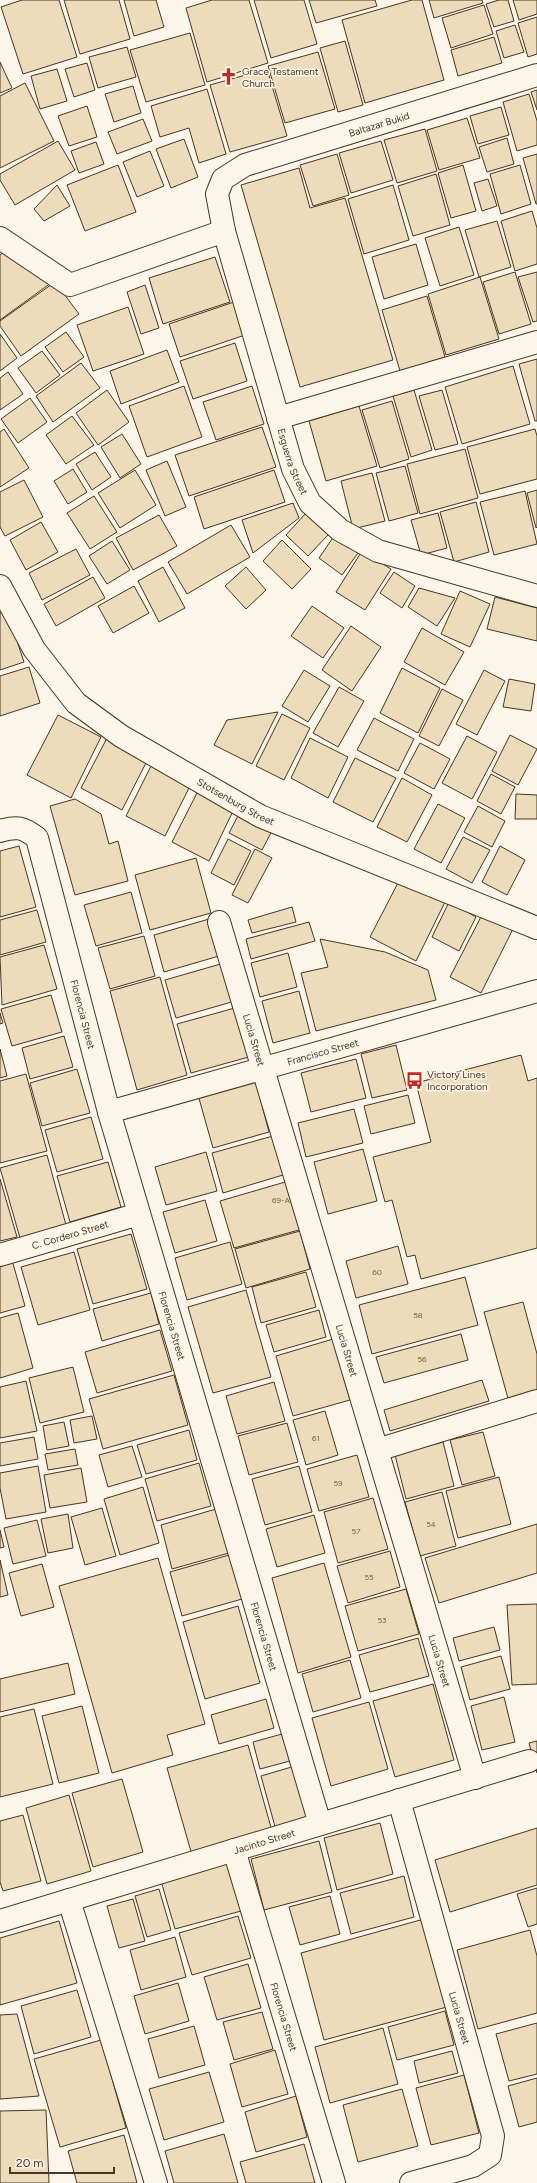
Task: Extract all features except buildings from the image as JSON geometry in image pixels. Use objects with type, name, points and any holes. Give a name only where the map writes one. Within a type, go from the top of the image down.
[{"type":"street","name":"Baltazar Bukid","points":[[223,179],[245,165],[537,75]]},
{"type":"street","name":"Esguerra Street","points":[[223,179],[217,194],[224,231],[293,468],[310,503],[340,530],[378,551],[537,596]]},
{"type":"street","points":[[0,238],[70,284],[224,231]]},
{"type":"street","points":[[278,418],[537,342]]},
{"type":"street","name":"Stotsenburg Street","points":[[0,586],[34,649],[76,703],[122,736],[260,816],[537,928]]},
{"type":"street","name":"Florencia Street","points":[[0,831],[9,828],[25,828],[37,838],[109,1112],[320,1824]]},
{"type":"street","name":"Lucia Street","points":[[219,922],[475,1778]]},
{"type":"street","name":"Francisco Street","points":[[109,1112],[537,991]]},
{"type":"street","name":"C. Cordero Street","points":[[0,1255],[139,1214]]},
{"type":"street","points":[[377,1450],[537,1401]]},
{"type":"street","name":"Jacinto Street","points":[[0,1921],[529,1761]]},
{"type":"street","name":"Lucia Street","points":[[399,1800],[493,2136],[490,2154],[473,2166],[411,2183]]},
{"type":"street","name":"Florencia Street","points":[[234,1850],[334,2183]]},
{"type":"street","points":[[68,1900],[156,2183]]},
{"type":"place","name":"Grace Testament Church","points":[[229,77]]},
{"type":"place","name":"Victory Lines Incorporation","points":[[414,1080]]}]
